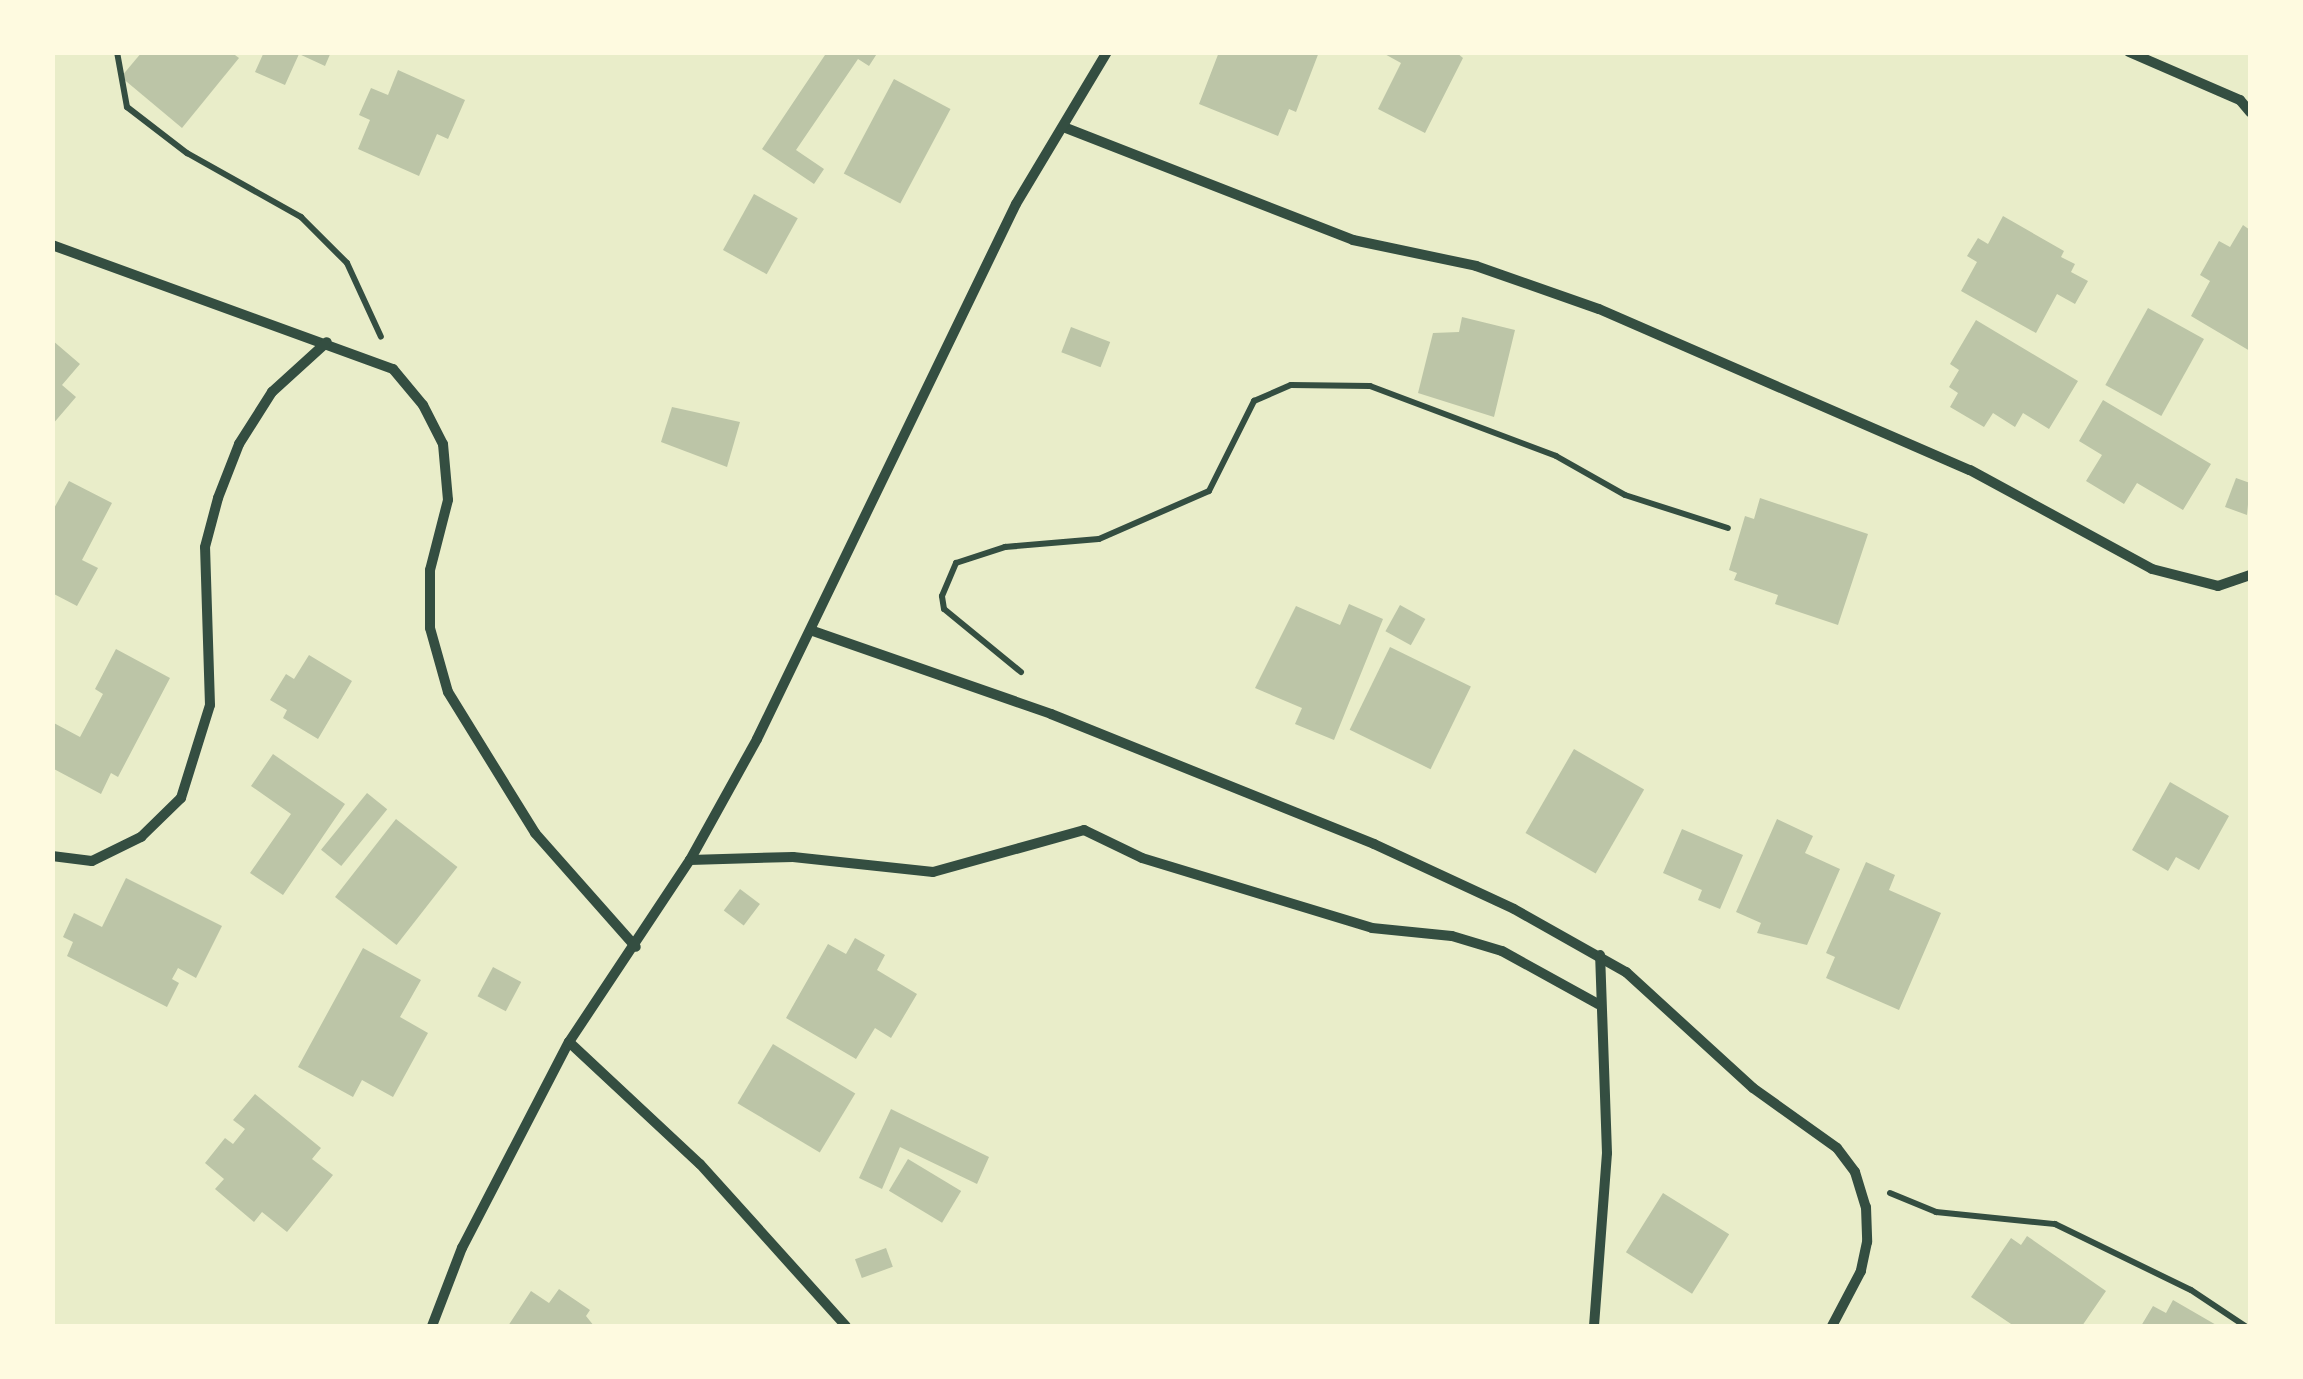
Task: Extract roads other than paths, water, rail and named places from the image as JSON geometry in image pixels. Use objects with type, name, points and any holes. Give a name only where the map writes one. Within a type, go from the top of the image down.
[{"type":"street","points":[[432,1326],[462,1248],[569,1042],[636,947],[690,860],[813,631],[887,465],[1016,204],[1066,128],[1107,52]]},
{"type":"street","points":[[2129,52],[2240,100],[2250,112]]},
{"type":"street","points":[[1066,128],[1352,240],[1476,266],[1599,309],[1970,470],[2152,569],[2218,586],[2250,575]]},
{"type":"street","points":[[52,245],[393,369],[423,405],[443,444],[448,500],[430,570],[430,628],[448,692],[535,832],[636,947]]},
{"type":"street","points":[[52,856],[92,861],[141,837],[181,798],[210,705],[205,547],[218,498],[239,444],[272,392],[327,342]]},
{"type":"street","points":[[813,631],[1051,714],[1374,844],[1600,955],[1753,1088],[1837,1148],[1855,1172],[1866,1207],[1867,1242],[1860,1271],[1832,1326]]},
{"type":"street","points":[[690,860],[792,857],[933,872],[1084,830],[1142,858],[1372,928],[1452,936],[1502,951],[1598,1004]]},
{"type":"street","points":[[1594,1326],[1607,1153],[1598,1004],[1600,955]]},
{"type":"street","points":[[569,1042],[700,1164],[846,1326]]}]
